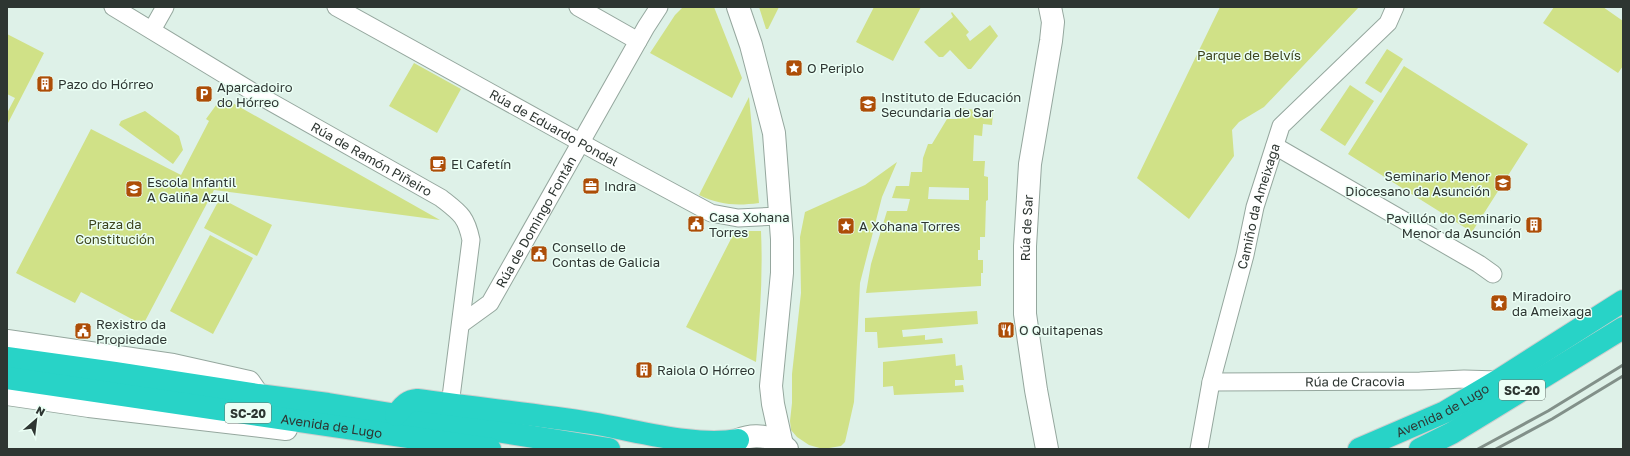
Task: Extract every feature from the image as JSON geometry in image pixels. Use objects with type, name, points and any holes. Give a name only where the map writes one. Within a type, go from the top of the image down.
[{"type":"highway","name":"Avenida de Lugo","points":[[1359,449],[1445,412],[1499,380],[1623,301]]},
{"type":"highway","name":"Avenida de Lugo","points":[[1420,449],[1452,433],[1623,328]]},
{"type":"highway","name":"Avenida de Lugo","points":[[7,358],[115,372],[258,395],[328,404],[609,449]]},
{"type":"highway","name":"Avenida de Lugo","points":[[7,378],[490,449]]},
{"type":"highway","points":[[396,415],[409,401],[417,400],[590,423],[677,438],[714,442],[736,442]]},
{"type":"highway","points":[[347,427],[395,447],[418,449]]},
{"type":"street","name":"Rúa de Ramón Piñeiro","points":[[113,7],[253,92],[441,198],[462,214],[472,240],[450,405]]},
{"type":"street","points":[[152,30],[165,7]]},
{"type":"street","name":"Rúa de Eduardo Pondal","points":[[336,7],[581,143],[711,213],[738,218],[780,216]]},
{"type":"street","points":[[578,7],[638,41]]},
{"type":"street","name":"Rúa de Domingo Fontán","points":[[461,324],[490,302],[638,41],[659,7]]},
{"type":"street","points":[[738,7],[751,45],[774,133],[782,239],[782,273],[771,386],[773,404],[785,447]]},
{"type":"street","name":"Rúa de Sar","points":[[1047,449],[1036,390],[1026,314],[1025,246],[1030,164],[1052,41],[1050,7]]},
{"type":"street","name":"Camiño da Ameixaga","points":[[1199,449],[1211,382],[1245,254],[1255,208],[1281,126],[1388,23],[1396,7]]},
{"type":"street","points":[[1275,146],[1479,264],[1493,274]]},
{"type":"street","points":[[7,341],[180,366],[249,382],[258,395]]},
{"type":"street","name":"Rúa de Cracovia","points":[[1211,382],[1412,381],[1464,379],[1499,380]]},
{"type":"street","points":[[736,442],[756,424],[771,386]]},
{"type":"street","name":"Avenida de Lugo","points":[[7,394],[89,406],[282,429],[395,447]]},
{"type":"street","points":[[736,442],[757,436],[768,438],[785,447]]},
{"type":"green space","points":[[683,7],[714,7],[742,78],[732,98],[650,53],[675,15]]},
{"type":"green space","points":[[759,7],[779,7],[768,29],[766,29]]},
{"type":"green space","points":[[874,7],[921,7],[893,61],[856,42]]},
{"type":"green space","name":"Parque de Belvís","points":[[1220,7],[1359,7],[1264,107],[1239,122],[1232,130],[1234,156],[1189,219],[1137,178]]},
{"type":"green space","points":[[1554,7],[1603,7],[1623,21],[1623,66],[1618,73],[1543,23]]},
{"type":"green space","points":[[952,12],[969,32],[966,35],[970,41],[990,25],[998,36],[971,69],[968,69],[950,50],[943,57],[939,57],[924,42],[953,17]]},
{"type":"green space","points":[[7,34],[44,53],[7,125],[7,113],[15,98],[7,94]]},
{"type":"green space","points":[[1387,49],[1403,59],[1381,93],[1365,83]]},
{"type":"green space","points":[[414,63],[461,89],[437,133],[389,106]]},
{"type":"green space","points":[[1404,66],[1528,144],[1472,232],[1348,154]]},
{"type":"green space","points":[[1350,85],[1374,101],[1345,146],[1320,130]]},
{"type":"green space","name":"Praza da Constitución","points":[[222,97],[440,220],[214,190],[143,325],[81,292],[75,303],[16,273],[91,129],[181,175],[209,121],[206,119]]},
{"type":"green space","points":[[749,97],[759,203],[728,204],[714,201],[699,195]]},
{"type":"green space","points":[[959,108],[993,112],[992,125],[983,124],[982,136],[974,135],[973,161],[985,161],[984,176],[988,177],[985,237],[980,237],[980,250],[978,250],[978,260],[983,260],[981,286],[866,293],[871,264],[887,211],[907,211],[910,199],[892,198],[896,186],[909,186],[911,172],[922,172],[923,158],[928,144],[932,144],[947,119],[957,119]],"holes":[[[929,187],[969,188],[969,200],[928,199]]]},
{"type":"green space","points":[[145,111],[179,136],[183,150],[173,164],[119,125],[121,121]]},
{"type":"green space","points":[[897,162],[882,197],[860,283],[854,402],[845,442],[841,446],[823,449],[809,445],[797,437],[791,430],[790,421],[792,403],[792,374],[801,293],[800,237],[805,212],[865,185]]},
{"type":"green space","points":[[220,198],[272,225],[257,256],[204,228]]},
{"type":"green space","points":[[735,231],[761,231],[761,296],[756,362],[686,327]]},
{"type":"green space","points":[[210,235],[253,258],[213,334],[170,311]]},
{"type":"green space","points":[[977,311],[978,324],[902,330],[903,337],[925,335],[925,340],[942,338],[943,343],[878,348],[877,332],[865,332],[865,318]]},
{"type":"green space","points":[[955,354],[956,366],[962,365],[964,380],[955,380],[955,386],[963,385],[964,392],[894,395],[893,386],[883,387],[883,362]]},
{"type":"railway","points":[[1478,449],[1548,411],[1623,365]]},
{"type":"railway","points":[[1496,449],[1552,419],[1623,376]]},
{"type":"place","name":"O Periplo","points":[[794,68]]},
{"type":"place","name":"Pazo do Hórreo","points":[[45,84]]},
{"type":"place","name":"Aparcadoiro do Hórreo","points":[[204,94]]},
{"type":"place","name":"Instituto de Educación Secundaria de Sar","points":[[868,104]]},
{"type":"place","name":"El Cafetín","points":[[438,164]]},
{"type":"place","name":"Seminario Menor Diocesano da Asunción","points":[[1503,183]]},
{"type":"place","name":"Indra","points":[[591,186]]},
{"type":"place","name":"Escola Infantil A Galiña Azul","points":[[134,189]]},
{"type":"place","name":"Casa Xohana Torres","points":[[696,224]]},
{"type":"place","name":"Pavillón do Seminario Menor da Asunción","points":[[1534,225]]},
{"type":"place","name":"A Xohana Torres","points":[[846,226]]},
{"type":"place","name":"Consello de Contas de Galicia","points":[[539,254]]},
{"type":"place","name":"Miradoiro da Ameixaga","points":[[1499,303]]},
{"type":"place","name":"O Quitapenas","points":[[1006,330]]},
{"type":"place","name":"Rexistro da Propiedade","points":[[83,331]]},
{"type":"place","name":"Raiola O Hórreo","points":[[644,370]]}]
